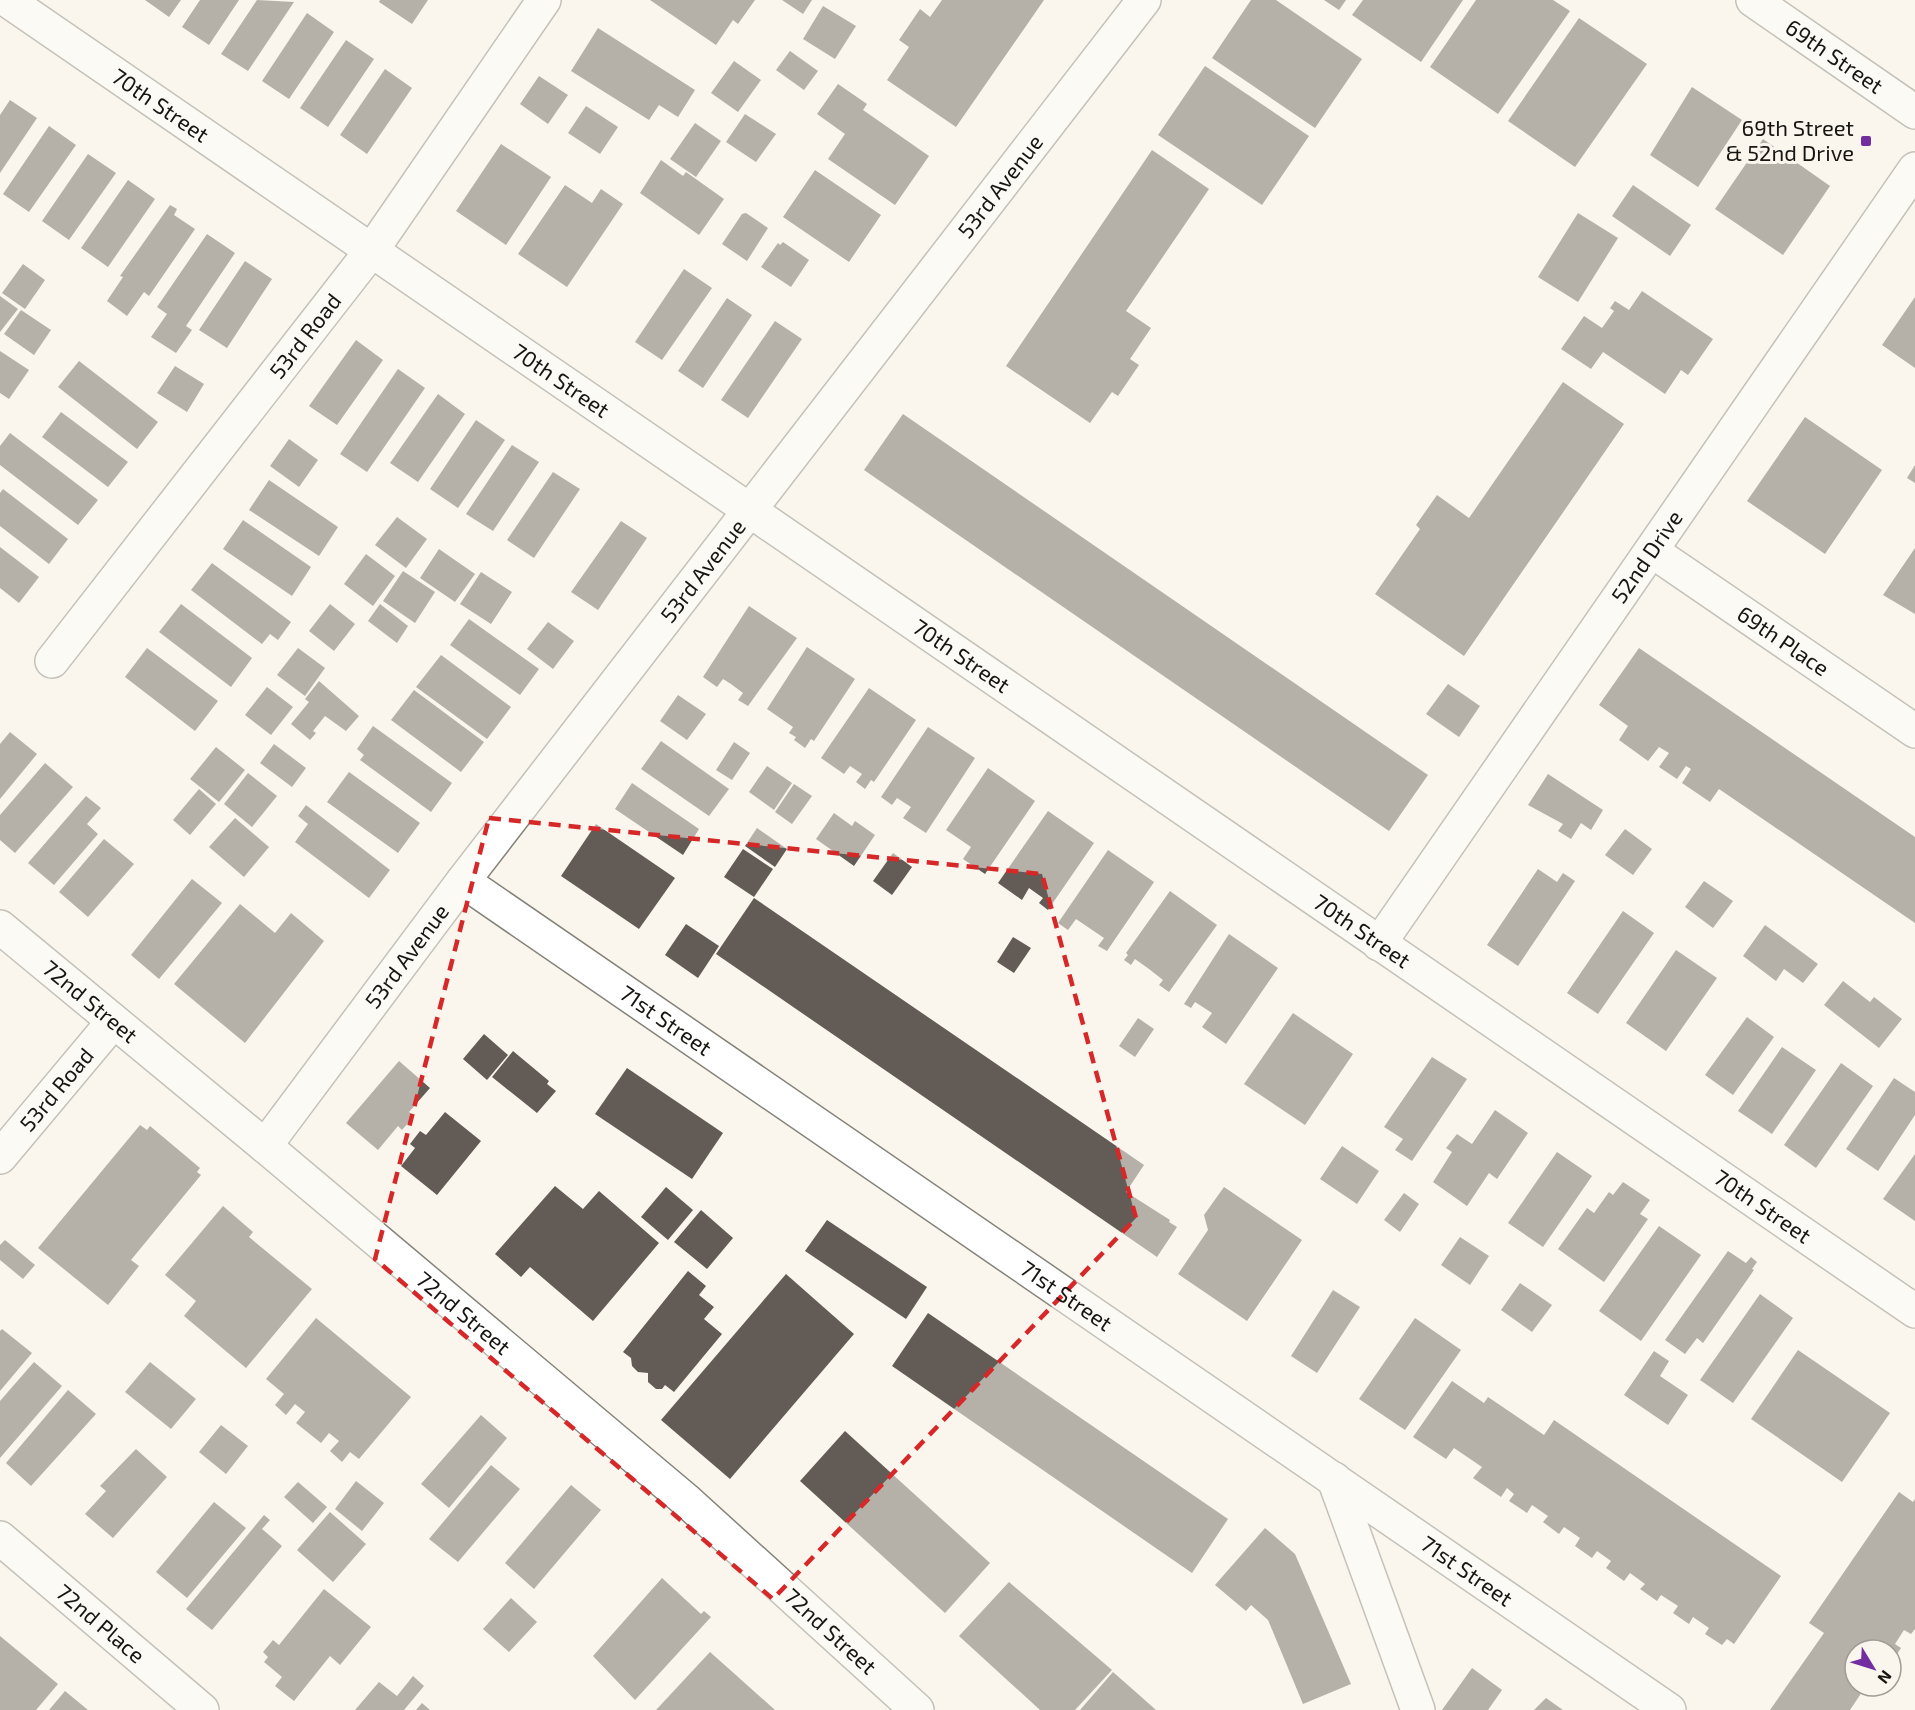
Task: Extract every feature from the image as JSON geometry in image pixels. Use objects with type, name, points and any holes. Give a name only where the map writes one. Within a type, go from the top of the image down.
[{"type":"street","name":"70th Street","points":[[7,0],[1915,1311]]},
{"type":"street","name":"53rd Road","points":[[52,661],[372,250],[544,0]]},
{"type":"street","name":"53rd Avenue","points":[[265,1146],[464,881],[1144,0]]},
{"type":"street","name":"69th Street","points":[[1753,0],[1915,112]]},
{"type":"street","name":"52nd Drive","points":[[1379,944],[1915,169]]},
{"type":"street","name":"69th Place","points":[[1652,551],[1915,731]]},
{"type":"street","name":"71st Street","points":[[464,881],[1669,1710]]},
{"type":"street","name":"72nd Street","points":[[0,927],[265,1146],[687,1502],[917,1710]]},
{"type":"street","name":"53rd Road","points":[[0,1157],[113,1022]]},
{"type":"street","points":[[1334,1479],[1418,1710]]},
{"type":"street","name":"72nd Place","points":[[0,1538],[202,1710]]},
{"type":"highlighted area","points":[[489,818],[1042,874],[1136,1218],[773,1599],[375,1259]]},
{"type":"building","points":[[145,0],[181,0],[169,17]]},
{"type":"building","points":[[200,0],[239,0],[209,45],[182,27]]},
{"type":"building","points":[[257,0],[294,2],[248,71],[221,54]]},
{"type":"building","points":[[380,0],[428,0],[412,24],[379,2]]},
{"type":"building","points":[[650,0],[755,0],[738,24],[733,20],[716,45]]},
{"type":"building","points":[[782,0],[812,0],[803,14]]},
{"type":"building","points":[[942,0],[1044,0],[956,127],[887,80],[909,47],[899,40],[920,9],[930,17]]},
{"type":"building","points":[[1251,0],[1276,0],[1362,59],[1315,128],[1212,58]]},
{"type":"building","points":[[1324,0],[1346,0],[1339,10]]},
{"type":"building","points":[[1363,0],[1463,0],[1421,62],[1352,15]]},
{"type":"building","points":[[1476,0],[1553,0],[1570,11],[1498,114],[1430,67]]},
{"type":"building","points":[[823,6],[856,26],[835,59],[803,39]]},
{"type":"building","points":[[307,13],[334,32],[289,99],[262,81]]},
{"type":"building","points":[[1579,18],[1647,64],[1575,167],[1508,121]]},
{"type":"building","points":[[598,28],[695,90],[678,117],[659,105],[649,120],[571,71]]},
{"type":"building","points":[[346,40],[374,59],[328,127],[300,108]]},
{"type":"building","points":[[790,51],[818,71],[804,90],[776,70]]},
{"type":"building","points":[[734,61],[761,80],[738,112],[711,93]]},
{"type":"building","points":[[1205,66],[1309,136],[1262,205],[1158,135]]},
{"type":"building","points":[[385,69],[412,88],[367,154],[340,135]]},
{"type":"building","points":[[539,76],[568,95],[548,124],[520,104]]},
{"type":"building","points":[[838,84],[867,104],[863,110],[929,156],[895,205],[828,159],[845,134],[817,114]]},
{"type":"building","points":[[1692,87],[1742,120],[1698,187],[1650,155]]},
{"type":"building","points":[[10,100],[37,118],[0,173],[0,115]]},
{"type":"building","points":[[586,106],[618,127],[600,154],[568,133]]},
{"type":"building","points":[[745,114],[776,134],[756,162],[726,142]]},
{"type":"building","points":[[695,123],[721,141],[696,177],[670,159]]},
{"type":"building","points":[[49,126],[76,145],[29,212],[3,194]]},
{"type":"building","points":[[1763,139],[1830,186],[1783,255],[1715,209]]},
{"type":"building","points":[[501,144],[551,177],[506,245],[456,211]]},
{"type":"building","points":[[1152,150],[1209,189],[1126,311],[1151,328],[1130,359],[1139,365],[1118,396],[1112,392],[1090,423],[1006,366]]},
{"type":"building","points":[[88,154],[116,173],[69,240],[42,221]]},
{"type":"building","points":[[661,160],[683,176],[686,172],[724,199],[699,235],[640,193]]},
{"type":"building","points":[[815,170],[881,215],[849,262],[783,217]]},
{"type":"building","points":[[128,180],[155,199],[108,267],[81,248]]},
{"type":"building","points":[[565,185],[592,203],[601,189],[623,204],[567,287],[518,254]]},
{"type":"building","points":[[1633,185],[1691,225],[1670,256],[1612,216]]},
{"type":"building","points":[[170,205],[177,209],[174,215],[195,229],[149,296],[144,292],[127,316],[107,301],[123,277],[120,276]]},
{"type":"building","points":[[746,213],[768,228],[747,261],[722,244],[742,214]]},
{"type":"building","points":[[1578,213],[1618,238],[1578,302],[1538,277]]},
{"type":"building","points":[[207,234],[235,253],[186,326],[192,330],[176,353],[151,337],[167,314],[157,307]]},
{"type":"building","points":[[783,242],[809,260],[791,287],[761,267],[778,243],[780,245]]},
{"type":"building","points":[[245,261],[272,279],[227,348],[199,330]]},
{"type":"building","points":[[23,264],[45,280],[25,309],[2,293]]},
{"type":"building","points":[[684,269],[712,288],[662,360],[635,342]]},
{"type":"building","points":[[1642,291],[1713,339],[1688,375],[1681,370],[1665,394],[1603,352],[1591,369],[1561,349],[1584,316],[1602,328],[1614,311],[1610,308],[1615,301],[1629,310]]},
{"type":"building","points":[[0,296],[18,309],[0,332]]},
{"type":"building","points":[[1915,297],[1915,368],[1882,345]]},
{"type":"building","points":[[727,298],[752,315],[703,388],[678,371]]},
{"type":"building","points":[[21,310],[51,330],[34,355],[4,334]]},
{"type":"building","points":[[775,321],[802,339],[748,418],[721,400]]},
{"type":"building","points":[[356,340],[383,360],[337,425],[309,406]]},
{"type":"building","points":[[0,351],[29,370],[9,399],[0,393]]},
{"type":"building","points":[[79,361],[158,422],[137,449],[58,387]]},
{"type":"building","points":[[175,366],[204,384],[187,412],[157,393]]},
{"type":"building","points":[[398,369],[425,388],[367,472],[340,454]]},
{"type":"building","points":[[1563,382],[1624,424],[1464,656],[1375,594],[1420,529],[1416,525],[1437,495],[1469,518]]},
{"type":"building","points":[[438,394],[465,414],[418,482],[390,463]]},
{"type":"building","points":[[61,412],[128,462],[108,487],[42,437]]},
{"type":"building","points":[[903,414],[1428,775],[1389,831],[864,470]]},
{"type":"building","points":[[1805,417],[1882,470],[1825,554],[1747,501]]},
{"type":"building","points":[[476,420],[505,440],[458,508],[430,489]]},
{"type":"building","points":[[10,433],[98,500],[78,525],[0,465],[0,446]]},
{"type":"building","points":[[289,439],[318,460],[299,487],[270,466]]},
{"type":"building","points":[[512,445],[539,462],[493,531],[466,514]]},
{"type":"building","points":[[1915,465],[1915,483],[1907,478]]},
{"type":"building","points":[[553,472],[580,489],[534,558],[507,540]]},
{"type":"building","points":[[269,480],[338,527],[319,556],[249,510]]},
{"type":"building","points":[[3,489],[68,539],[49,564],[0,526],[0,493]]},
{"type":"building","points":[[397,517],[427,539],[406,568],[375,545]]},
{"type":"building","points":[[243,520],[311,567],[292,596],[223,549]]},
{"type":"building","points":[[621,521],[647,538],[598,610],[571,592]]},
{"type":"building","points":[[0,547],[39,577],[19,603],[0,588]]},
{"type":"building","points":[[1915,548],[1915,614],[1883,595]]},
{"type":"building","points":[[439,549],[475,574],[455,602],[420,578]]},
{"type":"building","points":[[366,554],[395,576],[373,606],[344,584]]},
{"type":"building","points":[[212,563],[291,622],[278,640],[270,634],[262,644],[191,590]]},
{"type":"building","points":[[403,571],[435,592],[415,623],[383,601]]},
{"type":"building","points":[[481,572],[512,592],[491,624],[460,604]]},
{"type":"building","points":[[181,604],[252,658],[231,687],[159,632]]},
{"type":"building","points":[[330,604],[355,624],[334,651],[309,631]]},
{"type":"building","points":[[380,604],[408,626],[397,643],[368,621]]},
{"type":"building","points":[[749,606],[797,638],[748,706],[738,700],[743,693],[731,684],[723,679],[717,687],[703,677]]},
{"type":"building","points":[[469,619],[539,669],[520,695],[450,645]]},
{"type":"building","points":[[548,622],[574,641],[553,669],[527,649]]},
{"type":"building","points":[[807,647],[855,679],[814,741],[811,739],[805,748],[794,740],[796,737],[789,733],[793,727],[767,709]]},
{"type":"building","points":[[147,648],[218,701],[195,731],[125,677]]},
{"type":"building","points":[[298,648],[325,668],[305,696],[277,675]]},
{"type":"building","points":[[1639,648],[1915,837],[1915,923],[1719,789],[1710,802],[1682,783],[1691,769],[1686,766],[1677,779],[1659,767],[1669,753],[1659,747],[1648,761],[1619,740],[1628,726],[1599,705]]},
{"type":"building","points":[[441,655],[511,707],[487,739],[416,687]]},
{"type":"building","points":[[319,681],[359,716],[346,731],[325,716],[313,731],[316,733],[310,740],[291,724],[309,702],[305,699]]},
{"type":"building","points":[[1448,684],[1480,706],[1459,737],[1426,714]]},
{"type":"building","points":[[267,687],[293,707],[271,735],[245,715]]},
{"type":"building","points":[[869,688],[916,720],[874,782],[871,780],[865,789],[856,782],[862,774],[850,766],[844,774],[821,758]]},
{"type":"building","points":[[414,690],[484,742],[461,772],[391,720]]},
{"type":"building","points":[[678,695],[706,714],[687,740],[660,721]]},
{"type":"building","points":[[373,726],[452,783],[431,812],[360,760],[364,755],[357,749]]},
{"type":"building","points":[[928,727],[975,758],[926,833],[903,818],[911,807],[897,798],[892,805],[881,797]]},
{"type":"building","points":[[10,732],[37,754],[0,799],[0,744]]},
{"type":"building","points":[[661,741],[729,789],[709,816],[641,769]]},
{"type":"building","points":[[734,742],[750,753],[732,780],[716,770]]},
{"type":"building","points":[[274,744],[306,768],[292,787],[260,763]]},
{"type":"building","points":[[216,747],[245,770],[219,802],[190,779]]},
{"type":"building","points":[[45,763],[73,787],[15,853],[0,840],[0,815]]},
{"type":"building","points":[[767,766],[792,783],[774,810],[749,792]]},
{"type":"building","points":[[988,768],[1035,801],[985,874],[963,859],[971,847],[946,830]]},
{"type":"building","points":[[349,772],[420,823],[398,853],[327,802]]},
{"type":"building","points":[[248,773],[277,796],[252,827],[224,804]]},
{"type":"building","points":[[1548,774],[1603,810],[1591,830],[1581,823],[1571,839],[1558,831],[1563,824],[1528,805]]},
{"type":"building","points":[[632,783],[699,829],[683,855],[615,809]]},
{"type":"building","points":[[794,784],[812,796],[792,824],[775,812]]},
{"type":"building","points":[[199,789],[216,804],[190,835],[173,820]]},
{"type":"building","points":[[86,796],[101,808],[87,824],[98,834],[54,885],[28,863]]},
{"type":"building","points":[[306,805],[390,870],[369,898],[295,842],[308,824],[298,816]]},
{"type":"building","points":[[1048,811],[1094,843],[1048,910],[1039,903],[1043,898],[1029,888],[1022,900],[998,883]]},
{"type":"building","points":[[834,813],[852,826],[855,821],[875,835],[854,866],[816,839]]},
{"type":"building","points":[[235,818],[269,847],[244,877],[209,847]]},
{"type":"building","points":[[596,824],[675,878],[639,929],[561,876]]},
{"type":"building","points":[[757,828],[787,849],[775,867],[745,846]]},
{"type":"building","points":[[1625,829],[1652,849],[1633,875],[1605,855]]},
{"type":"building","points":[[104,839],[134,864],[88,917],[59,892]]},
{"type":"building","points":[[743,849],[773,869],[754,897],[724,877]]},
{"type":"building","points":[[1108,850],[1154,882],[1107,951],[1098,946],[1104,938],[1076,919],[1068,930],[1058,923]]},
{"type":"building","points":[[893,853],[912,867],[892,895],[873,881]]},
{"type":"building","points":[[1538,869],[1557,882],[1563,873],[1575,881],[1518,966],[1487,945]]},
{"type":"building","points":[[192,879],[222,903],[159,979],[131,955]]},
{"type":"building","points":[[1704,881],[1733,901],[1713,928],[1685,907]]},
{"type":"building","points":[[1170,891],[1217,925],[1169,992],[1159,985],[1163,980],[1135,959],[1131,965],[1124,960],[1128,955],[1126,953]]},
{"type":"building","points":[[754,898],[1144,1165],[1126,1192],[1170,1220],[1169,1222],[1177,1227],[1157,1257],[716,954]]},
{"type":"building","points":[[240,904],[275,933],[291,913],[324,941],[245,1043],[174,984]]},
{"type":"building","points":[[1623,911],[1654,933],[1598,1014],[1567,993]]},
{"type":"building","points":[[686,924],[719,946],[698,978],[665,955]]},
{"type":"building","points":[[1765,925],[1818,964],[1803,983],[1784,969],[1776,981],[1743,956]]},
{"type":"building","points":[[1229,934],[1278,968],[1226,1044],[1202,1027],[1212,1013],[1195,1002],[1191,1008],[1184,1004]]},
{"type":"building","points":[[1013,937],[1031,948],[1014,973],[997,962]]},
{"type":"building","points":[[1676,950],[1717,978],[1666,1051],[1626,1023]]},
{"type":"building","points":[[1843,981],[1870,1002],[1874,997],[1902,1019],[1879,1048],[1824,1005]]},
{"type":"building","points":[[1293,1013],[1353,1054],[1305,1125],[1244,1084]]},
{"type":"building","points":[[1747,1017],[1774,1037],[1733,1095],[1705,1075]]},
{"type":"building","points":[[1138,1018],[1154,1029],[1135,1057],[1119,1046]]},
{"type":"building","points":[[484,1034],[508,1055],[487,1080],[463,1059]]},
{"type":"building","points":[[1782,1047],[1816,1070],[1772,1134],[1738,1111]]},
{"type":"building","points":[[513,1051],[549,1081],[547,1084],[556,1091],[537,1113],[492,1077]]},
{"type":"building","points":[[1432,1057],[1467,1079],[1412,1161],[1395,1150],[1403,1139],[1384,1127]]},
{"type":"building","points":[[399,1061],[430,1088],[409,1112],[414,1116],[402,1130],[398,1126],[378,1150],[346,1123]]},
{"type":"building","points":[[1841,1063],[1873,1086],[1816,1168],[1784,1145]]},
{"type":"building","points":[[627,1068],[723,1133],[692,1179],[595,1114]]},
{"type":"building","points":[[1894,1078],[1915,1092],[1915,1115],[1878,1171],[1846,1149]]},
{"type":"building","points":[[1495,1110],[1528,1133],[1497,1179],[1489,1173],[1467,1206],[1433,1182],[1452,1152],[1446,1148],[1457,1134],[1472,1144]]},
{"type":"building","points":[[445,1112],[481,1141],[437,1195],[401,1166],[415,1148],[410,1144],[420,1131],[426,1135]]},
{"type":"building","points":[[140,1125],[147,1130],[150,1126],[200,1168],[197,1172],[201,1175],[131,1260],[139,1266],[108,1305],[38,1248]]},
{"type":"building","points":[[1342,1146],[1379,1171],[1357,1204],[1320,1179]]},
{"type":"building","points":[[1557,1152],[1592,1176],[1543,1247],[1508,1223]]},
{"type":"building","points":[[1915,1154],[1915,1221],[1883,1199]]},
{"type":"building","points":[[1623,1182],[1650,1200],[1640,1214],[1648,1219],[1604,1282],[1558,1249],[1587,1208],[1594,1213],[1609,1192],[1613,1195]]},
{"type":"building","points":[[555,1186],[583,1209],[599,1191],[659,1243],[593,1321],[530,1267],[521,1277],[495,1254]]},
{"type":"building","points":[[666,1187],[693,1210],[668,1240],[641,1217]]},
{"type":"building","points":[[1224,1187],[1302,1240],[1247,1321],[1178,1274],[1208,1230],[1204,1215]]},
{"type":"building","points":[[1404,1193],[1419,1204],[1400,1232],[1384,1220]]},
{"type":"building","points":[[223,1206],[253,1232],[249,1237],[312,1289],[246,1368],[184,1316],[196,1301],[165,1275]]},
{"type":"building","points":[[701,1210],[733,1238],[707,1269],[674,1242]]},
{"type":"building","points":[[827,1220],[927,1287],[906,1319],[805,1251]]},
{"type":"building","points":[[1659,1226],[1701,1255],[1641,1341],[1599,1311]]},
{"type":"building","points":[[1460,1237],[1489,1256],[1470,1285],[1441,1265]]},
{"type":"building","points":[[5,1240],[35,1265],[23,1279],[0,1260],[0,1245]]},
{"type":"building","points":[[1728,1251],[1746,1263],[1751,1257],[1757,1262],[1752,1269],[1754,1270],[1703,1343],[1697,1338],[1685,1354],[1665,1340]]},
{"type":"building","points":[[688,1271],[706,1286],[699,1295],[714,1307],[704,1319],[722,1334],[674,1392],[665,1385],[662,1389],[656,1389],[648,1382],[648,1373],[638,1372],[632,1366],[631,1358],[623,1352]]},
{"type":"building","points":[[786,1274],[854,1334],[730,1479],[661,1420]]},
{"type":"building","points":[[1520,1283],[1552,1305],[1532,1332],[1501,1310]]},
{"type":"building","points":[[1333,1290],[1360,1307],[1317,1373],[1291,1356]]},
{"type":"building","points":[[1760,1294],[1793,1318],[1733,1403],[1700,1380]]},
{"type":"building","points":[[928,1313],[1228,1519],[1192,1573],[892,1366]]},
{"type":"building","points":[[316,1318],[411,1397],[359,1459],[350,1452],[342,1462],[330,1451],[339,1441],[329,1433],[321,1443],[296,1423],[305,1412],[295,1404],[286,1415],[275,1405],[284,1394],[266,1379]]},
{"type":"building","points":[[1415,1318],[1461,1350],[1405,1430],[1359,1399]]},
{"type":"building","points":[[2,1329],[32,1353],[0,1391],[0,1331]]},
{"type":"building","points":[[1798,1350],[1890,1413],[1842,1482],[1751,1419]]},
{"type":"building","points":[[1654,1351],[1669,1361],[1660,1376],[1688,1395],[1668,1425],[1624,1395]]},
{"type":"building","points":[[34,1362],[62,1386],[0,1458],[0,1401]]},
{"type":"building","points":[[150,1362],[196,1399],[171,1429],[125,1392]]},
{"type":"building","points":[[1452,1381],[1484,1403],[1488,1397],[1544,1435],[1554,1420],[1781,1576],[1734,1644],[1727,1639],[1722,1645],[1705,1634],[1709,1628],[1693,1617],[1689,1624],[1673,1613],[1678,1606],[1661,1595],[1657,1601],[1640,1589],[1645,1584],[1630,1573],[1624,1581],[1606,1568],[1611,1561],[1597,1551],[1592,1558],[1575,1546],[1580,1538],[1564,1527],[1559,1534],[1543,1522],[1548,1516],[1532,1505],[1527,1513],[1509,1501],[1514,1494],[1507,1488],[1501,1497],[1473,1478],[1482,1467],[1454,1448],[1446,1459],[1413,1437]]},
{"type":"building","points":[[68,1390],[96,1414],[31,1486],[6,1463]]},
{"type":"building","points":[[481,1415],[507,1438],[449,1508],[421,1484]]},
{"type":"building","points":[[221,1425],[248,1446],[226,1474],[199,1452]]},
{"type":"building","points":[[845,1431],[990,1563],[945,1613],[800,1481]]},
{"type":"building","points":[[136,1449],[167,1477],[113,1538],[85,1514],[106,1491],[100,1486]]},
{"type":"building","points":[[491,1465],[520,1489],[458,1562],[429,1539]]},
{"type":"building","points":[[356,1481],[384,1503],[362,1531],[335,1509]]},
{"type":"building","points":[[298,1482],[327,1507],[313,1523],[284,1497]]},
{"type":"building","points":[[571,1485],[601,1510],[534,1589],[505,1563]]},
{"type":"building","points":[[1899,1492],[1913,1502],[1915,1499],[1915,1629],[1911,1634],[1904,1630],[1899,1638],[1843,1638],[1843,1698],[1858,1698],[1850,1710],[1770,1710],[1824,1633],[1809,1623]]},
{"type":"building","points":[[214,1502],[246,1528],[187,1598],[156,1572]]},
{"type":"building","points":[[330,1512],[366,1544],[333,1582],[297,1550]]},
{"type":"building","points":[[264,1515],[270,1520],[262,1529],[282,1546],[212,1630],[186,1609]]},
{"type":"building","points":[[1265,1528],[1295,1554],[1351,1684],[1303,1704],[1268,1620],[1251,1605],[1246,1611],[1215,1585]]},
{"type":"building","points":[[662,1578],[701,1614],[704,1611],[711,1617],[635,1700],[593,1656]]},
{"type":"building","points":[[1009,1582],[1112,1670],[1075,1710],[1040,1710],[959,1636]]},
{"type":"building","points":[[324,1589],[371,1627],[340,1665],[330,1656],[294,1701],[275,1686],[282,1677],[264,1662],[268,1657],[263,1652],[273,1640],[279,1645]]},
{"type":"building","points":[[511,1598],[537,1622],[509,1652],[483,1629]]},
{"type":"building","points":[[0,1636],[58,1684],[36,1710],[0,1710]]},
{"type":"building","points":[[710,1652],[737,1676],[775,1710],[656,1710]]},
{"type":"building","points":[[1472,1668],[1502,1690],[1488,1710],[1442,1710]]},
{"type":"building","points":[[1113,1672],[1138,1694],[1156,1710],[1080,1710]]},
{"type":"building","points":[[413,1676],[424,1686],[404,1710],[355,1710],[379,1682],[397,1696]]},
{"type":"building","points":[[65,1691],[88,1710],[49,1710]]},
{"type":"building","points":[[1546,1698],[1563,1710],[1534,1710]]},
{"type":"building","points":[[422,1703],[430,1710],[416,1710]]},
{"type":"place","name":"69th Street & 52nd Drive","points":[[1866,141]]}]
